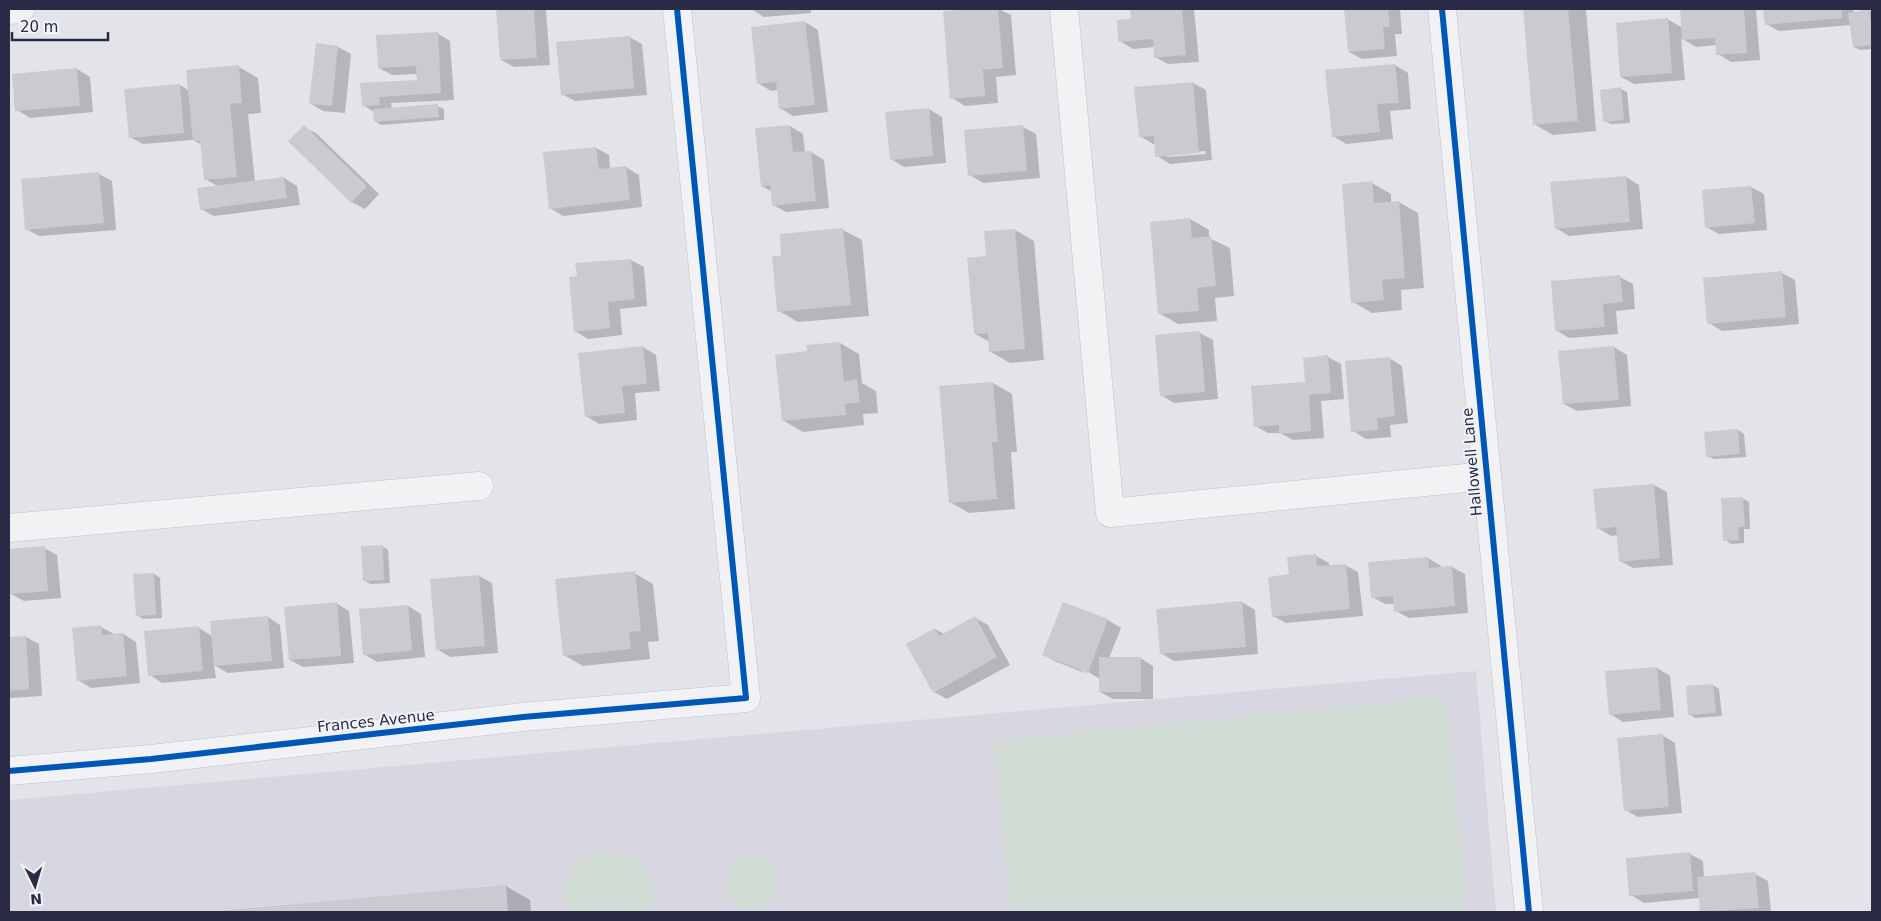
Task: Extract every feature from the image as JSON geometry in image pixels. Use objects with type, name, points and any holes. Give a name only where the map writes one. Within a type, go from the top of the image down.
[{"type":"street","points":[[9,10],[20,9]]},
{"type":"street","name":"Frances Avenue","points":[[9,771],[161,758],[523,717],[746,698],[677,9]]},
{"type":"street","points":[[1064,9],[1110,512],[1486,476]]},
{"type":"street","name":"Hallowell Lane","points":[[1442,9],[1529,912]]},
{"type":"street","points":[[9,528],[479,486]]},
{"type":"shaded area","points":[[1476,671],[1496,912],[9,912],[9,800]]},
{"type":"shaded area","points":[[1446,697],[1467,912],[1011,912],[994,741]]},
{"type":"shaded area","points":[[600,852],[625,856],[644,867],[653,886],[651,912],[567,912],[564,892],[570,875],[582,861]]},
{"type":"shaded area","points":[[746,857],[756,857],[770,864],[777,878],[777,888],[770,902],[756,909],[746,909],[736,905],[729,898],[725,888],[725,878],[729,868],[736,861]]},
{"type":"building","points":[[496,9],[534,9],[537,58],[500,60]]},
{"type":"building","points":[[998,9],[1003,68],[983,70],[985,96],[950,99],[943,11]]},
{"type":"building","points":[[1130,9],[1182,9],[1186,55],[1154,58],[1153,39],[1118,42],[1117,20],[1131,19]]},
{"type":"building","points":[[1344,9],[1388,9],[1390,27],[1383,27],[1385,49],[1348,52]]},
{"type":"building","points":[[1523,9],[1568,9],[1578,121],[1533,125]]},
{"type":"building","points":[[1680,9],[1744,9],[1747,53],[1716,55],[1715,38],[1682,40]]},
{"type":"building","points":[[1763,9],[1842,9],[1842,18],[1765,25]]},
{"type":"building","points":[[1869,9],[1872,45],[1853,47],[1848,13]]},
{"type":"building","points":[[1668,18],[1672,73],[1620,77],[1616,23]]},
{"type":"building","points":[[805,21],[815,105],[779,109],[776,82],[757,84],[751,27]]},
{"type":"building","points":[[438,32],[441,93],[379,97],[380,105],[362,106],[360,83],[417,80],[416,66],[378,68],[376,35]]},
{"type":"building","points":[[630,36],[634,88],[561,95],[556,42]]},
{"type":"building","points":[[316,43],[338,46],[332,106],[309,104]]},
{"type":"building","points":[[1395,64],[1399,103],[1377,104],[1380,132],[1332,137],[1325,70]]},
{"type":"building","points":[[239,65],[242,103],[230,104],[237,177],[204,180],[200,141],[193,141],[186,70]]},
{"type":"building","points":[[77,68],[80,106],[15,111],[12,74]]},
{"type":"building","points":[[1193,82],[1199,153],[1155,157],[1154,136],[1139,137],[1134,87]]},
{"type":"building","points":[[180,84],[184,133],[129,138],[124,89]]},
{"type":"building","points":[[1621,87],[1624,120],[1603,122],[1600,90]]},
{"type":"building","points":[[438,104],[439,117],[374,122],[373,109]]},
{"type":"building","points":[[929,108],[933,156],[890,160],[885,112]]},
{"type":"building","points":[[304,125],[367,186],[351,203],[288,141]]},
{"type":"building","points":[[790,125],[793,152],[811,151],[816,201],[772,206],[770,185],[761,187],[755,128]]},
{"type":"building","points":[[1023,125],[1027,171],[968,176],[964,130]]},
{"type":"building","points":[[596,147],[599,169],[626,166],[630,200],[549,209],[543,152]]},
{"type":"building","points":[[99,172],[104,223],[25,230],[21,179]]},
{"type":"building","points":[[1626,176],[1630,222],[1555,229],[1550,182]]},
{"type":"building","points":[[284,177],[287,198],[200,210],[197,188]]},
{"type":"building","points":[[1372,181],[1374,203],[1399,201],[1405,278],[1382,280],[1384,300],[1351,303],[1342,184]]},
{"type":"building","points":[[1751,186],[1755,223],[1705,228],[1702,190]]},
{"type":"building","points":[[1190,218],[1192,238],[1211,236],[1216,286],[1197,288],[1199,311],[1158,314],[1150,222]]},
{"type":"building","points":[[843,228],[851,305],[777,312],[772,256],[781,256],[780,234]]},
{"type":"building","points":[[1015,229],[1025,349],[989,352],[988,333],[974,334],[967,258],[986,256],[984,231]]},
{"type":"building","points":[[631,259],[635,299],[608,302],[610,328],[574,332],[569,277],[577,276],[575,263]]},
{"type":"building","points":[[1782,271],[1786,317],[1707,324],[1703,278]]},
{"type":"building","points":[[1620,275],[1623,302],[1603,304],[1605,327],[1555,331],[1551,281]]},
{"type":"building","points":[[1200,331],[1205,392],[1160,396],[1155,335]]},
{"type":"building","points":[[840,342],[844,381],[857,379],[860,402],[845,404],[846,415],[782,421],[775,355],[807,351],[806,345]]},
{"type":"building","points":[[643,346],[647,384],[622,386],[625,413],[585,417],[578,353]]},
{"type":"building","points":[[1614,346],[1619,400],[1563,404],[1558,351]]},
{"type":"building","points":[[1328,355],[1331,393],[1309,395],[1311,431],[1279,434],[1279,425],[1254,427],[1251,386],[1305,382],[1303,358]]},
{"type":"building","points":[[1390,357],[1395,416],[1377,418],[1378,430],[1351,432],[1345,361]]},
{"type":"building","points":[[993,382],[998,442],[992,442],[997,499],[949,503],[939,386]]},
{"type":"building","points":[[1738,429],[1740,454],[1706,457],[1704,432]]},
{"type":"building","points":[[1654,484],[1660,558],[1619,562],[1616,527],[1597,529],[1593,489]]},
{"type":"building","points":[[1743,497],[1745,527],[1738,527],[1739,540],[1723,541],[1721,498]]},
{"type":"building","points":[[383,545],[384,580],[363,581],[361,546]]},
{"type":"building","points":[[45,546],[48,591],[10,594],[9,549]]},
{"type":"building","points":[[1316,554],[1317,566],[1346,564],[1350,609],[1272,617],[1268,577],[1289,574],[1287,557]]},
{"type":"building","points":[[1428,557],[1429,568],[1452,566],[1455,606],[1394,612],[1393,596],[1371,598],[1368,562]]},
{"type":"building","points":[[635,571],[641,631],[629,632],[631,649],[563,656],[555,579]]},
{"type":"building","points":[[154,573],[156,615],[136,616],[133,574]]},
{"type":"building","points":[[479,575],[485,646],[436,650],[430,579]]},
{"type":"building","points":[[1242,601],[1246,647],[1160,654],[1156,609]]},
{"type":"building","points":[[337,602],[341,656],[289,660],[284,607]]},
{"type":"building","points":[[1063,602],[1108,619],[1088,673],[1042,655]]},
{"type":"building","points":[[408,605],[412,651],[363,655],[359,609]]},
{"type":"building","points":[[268,616],[272,661],[214,666],[210,621]]},
{"type":"building","points":[[975,616],[997,657],[933,693],[906,644],[935,628],[939,636]]},
{"type":"building","points":[[101,625],[102,635],[123,633],[127,676],[77,681],[72,628]]},
{"type":"building","points":[[199,626],[203,671],[148,676],[144,631]]},
{"type":"building","points":[[26,636],[29,689],[9,691],[9,637]]},
{"type":"building","points":[[1099,657],[1141,657],[1141,692],[1099,692]]},
{"type":"building","points":[[1657,667],[1661,710],[1609,715],[1605,671]]},
{"type":"building","points":[[1713,684],[1716,713],[1688,715],[1686,686]]},
{"type":"building","points":[[1663,734],[1669,807],[1624,811],[1617,738]]},
{"type":"building","points":[[1690,852],[1693,891],[1629,896],[1626,858]]},
{"type":"building","points":[[1755,872],[1759,908],[1700,912],[1697,877]]},
{"type":"building","points":[[506,885],[508,912],[218,912],[218,911]]},
{"type":"cycle path","points":[[9,771],[151,759],[523,717],[746,698],[677,9]]},
{"type":"cycle path","points":[[1442,9],[1529,912]]}]
